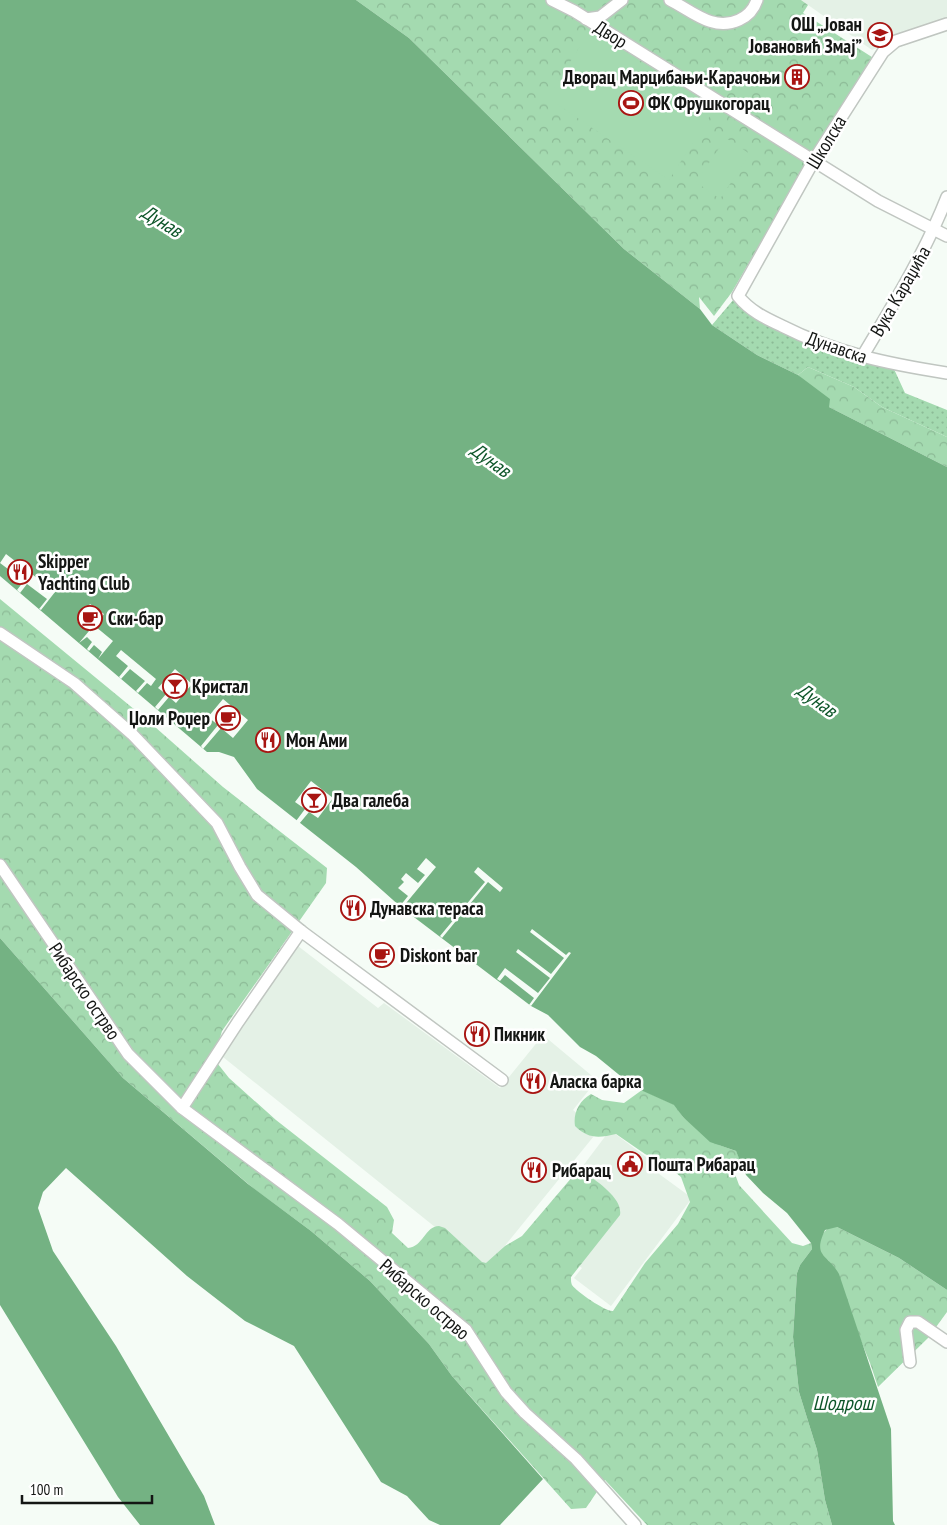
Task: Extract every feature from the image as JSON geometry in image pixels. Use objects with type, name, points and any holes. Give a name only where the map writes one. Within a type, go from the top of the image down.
[{"type":"street","name":"Двор","points":[[552,0],[586,19],[878,201],[947,236]]},
{"type":"street","name":"Двор","points":[[586,19],[600,17],[622,0]]},
{"type":"street","points":[[670,0],[704,19],[725,24],[744,18],[757,0]]},
{"type":"street","name":"Школска","points":[[738,296],[814,160],[883,52],[896,41],[947,24]]},
{"type":"street","name":"Вука Караџића","points":[[862,358],[934,229],[947,197]]},
{"type":"street","name":"Дунавска","points":[[738,296],[756,314],[830,348],[862,358],[947,373]]},
{"type":"street","points":[[0,633],[74,683],[132,734],[217,823],[257,895],[301,931],[502,1080]]},
{"type":"street","name":"Рибарско острво","points":[[0,865],[128,1054],[182,1108],[236,1151],[338,1224],[466,1330],[506,1392],[525,1413],[576,1459],[635,1525]]},
{"type":"street","points":[[182,1108],[238,1022],[301,931]]},
{"type":"street","points":[[910,1362],[906,1330],[910,1322],[918,1322],[947,1342]]},
{"type":"shaded area","name":"ОШ „Јован Јовановић Змај”","points":[[801,0],[947,0],[947,20],[872,50]]},
{"type":"shaded area","points":[[298,946],[378,1008],[384,1003],[500,1088],[543,1035],[597,1080],[573,1110],[598,1131],[473,1285],[435,1227],[218,1053]]},
{"type":"shaded area","points":[[610,1130],[658,1166],[655,1171],[692,1198],[611,1306],[574,1278],[582,1268],[534,1231]]},
{"type":"green space","points":[[356,0],[801,0],[808,5],[803,13],[875,59],[788,196],[732,292],[714,316],[699,297],[700,309],[624,249],[409,38]]},
{"type":"green space","name":"ФК Фрушкогорац","points":[[589,31],[715,108],[669,180],[548,98]]},
{"type":"green space","points":[[726,138],[750,154],[720,199],[696,182]]},
{"type":"green space","points":[[734,299],[750,313],[894,369],[905,393],[947,410],[947,437],[882,407],[854,387],[808,367],[798,375],[757,355],[712,325]]},
{"type":"green space","points":[[808,367],[854,387],[882,407],[947,437],[947,467],[829,407],[798,375]]},
{"type":"green space","points":[[0,599],[146,719],[223,787],[327,868],[326,883],[222,1031],[214,1059],[229,1078],[276,1120],[387,1207],[394,1220],[392,1233],[408,1248],[417,1244],[430,1229],[439,1226],[445,1228],[482,1262],[486,1263],[505,1246],[522,1236],[573,1176],[587,1174],[614,1197],[620,1209],[620,1215],[571,1277],[571,1282],[575,1288],[592,1301],[613,1311],[645,1263],[678,1224],[690,1202],[681,1177],[664,1163],[645,1154],[616,1134],[594,1136],[584,1133],[575,1126],[575,1116],[580,1104],[591,1094],[602,1100],[624,1103],[642,1090],[675,1105],[683,1117],[719,1145],[736,1151],[741,1161],[735,1174],[739,1185],[792,1243],[803,1246],[811,1243],[812,1249],[800,1265],[797,1273],[793,1337],[799,1392],[817,1450],[825,1500],[832,1525],[647,1525],[605,1480],[586,1508],[571,1509],[452,1376],[429,1344],[370,1281],[311,1231],[253,1188],[123,1078],[0,938]]},
{"type":"green space","points":[[830,1227],[837,1227],[899,1258],[947,1290],[947,1312],[928,1338],[878,1387],[828,1260],[820,1254],[819,1244],[823,1234]]},
{"type":"water","points":[[0,0],[356,0],[409,38],[624,249],[700,309],[712,325],[757,355],[798,375],[830,399],[829,407],[947,467],[947,1290],[899,1258],[837,1227],[825,1230],[820,1246],[823,1255],[839,1274],[891,1429],[893,1521],[895,1525],[832,1525],[825,1500],[817,1450],[799,1392],[793,1337],[797,1273],[800,1265],[812,1249],[811,1243],[787,1213],[763,1193],[746,1175],[736,1151],[710,1142],[683,1117],[674,1105],[634,1087],[596,1056],[580,1047],[548,1015],[531,1006],[402,908],[356,867],[257,789],[234,757],[219,752],[207,752],[0,576]]},
{"type":"water","points":[[0,938],[123,1078],[248,1184],[311,1231],[370,1281],[429,1344],[452,1376],[543,1479],[500,1525],[440,1525],[429,1520],[407,1496],[381,1482],[294,1346],[245,1321],[187,1276],[66,1168],[43,1192],[38,1208],[53,1251],[116,1346],[204,1496],[215,1525],[140,1525],[118,1497],[0,1305]]},
{"type":"pier","name":"Skipper Yachting Club","points":[[6,554],[55,592],[41,610],[39,609],[47,599],[27,584],[20,593],[17,590],[24,581],[0,563]]},
{"type":"pier","points":[[90,604],[104,614],[90,632],[96,627],[113,641],[98,659],[102,652],[94,645],[89,651],[87,649],[92,642],[87,637],[79,643],[89,631],[77,621]]},
{"type":"pier","points":[[121,650],[156,679],[151,686],[147,683],[138,693],[136,691],[145,681],[130,669],[121,679],[119,677],[128,666],[116,656]]},
{"type":"pier","name":"Кристал","points":[[175,669],[192,684],[176,703],[169,697],[158,710],[155,707],[166,694],[158,688]]},
{"type":"pier","name":"Џоли Роџер","points":[[223,699],[248,720],[233,738],[221,728],[203,749],[201,746],[218,725],[208,717]]},
{"type":"pier","name":"Два галеба","points":[[311,781],[333,798],[318,818],[309,812],[299,824],[296,821],[305,809],[295,802]]},
{"type":"pier","points":[[426,858],[436,867],[402,908],[400,906],[408,896],[398,888],[404,882],[401,879],[406,873],[418,883],[425,875],[417,869]]},
{"type":"pier","points":[[478,867],[503,888],[500,892],[488,882],[442,938],[440,936],[485,882],[474,872]]},
{"type":"pier","points":[[532,929],[566,955],[569,952],[571,953],[531,1006],[529,1005],[534,998],[505,975],[500,981],[497,979],[505,968],[538,993],[550,978],[516,952],[518,949],[551,974],[564,958],[530,932]]},
{"type":"place","name":"ОШ „Јован Јовановић Змај”","points":[[880,35]]},
{"type":"place","name":"Дворац Марцибањи-Карачоњи","points":[[797,77]]},
{"type":"place","name":"ФК Фрушкогорац","points":[[631,103]]},
{"type":"place","name":"Skipper Yachting Club","points":[[20,572]]},
{"type":"place","name":"Ски-бар","points":[[90,618]]},
{"type":"place","name":"Кристал","points":[[175,686]]},
{"type":"place","name":"Џоли Роџер","points":[[228,718]]},
{"type":"place","name":"Мон Ами","points":[[268,740]]},
{"type":"place","name":"Два галеба","points":[[314,800]]},
{"type":"place","name":"Дунавска тераса","points":[[353,908]]},
{"type":"place","name":"Diskont bar","points":[[382,955]]},
{"type":"place","name":"Пикник","points":[[477,1034]]},
{"type":"place","name":"Аласка барка","points":[[533,1081]]},
{"type":"place","name":"Пошта Рибарац","points":[[630,1164]]},
{"type":"place","name":"Рибарац","points":[[534,1170]]},
{"type":"water label","name":"Дунав","points":[[162,221]]},
{"type":"water label","name":"Дунав","points":[[491,460]]},
{"type":"water label","name":"Дунав","points":[[817,700]]},
{"type":"water label","name":"Шодрош","points":[[843,1403]]}]
